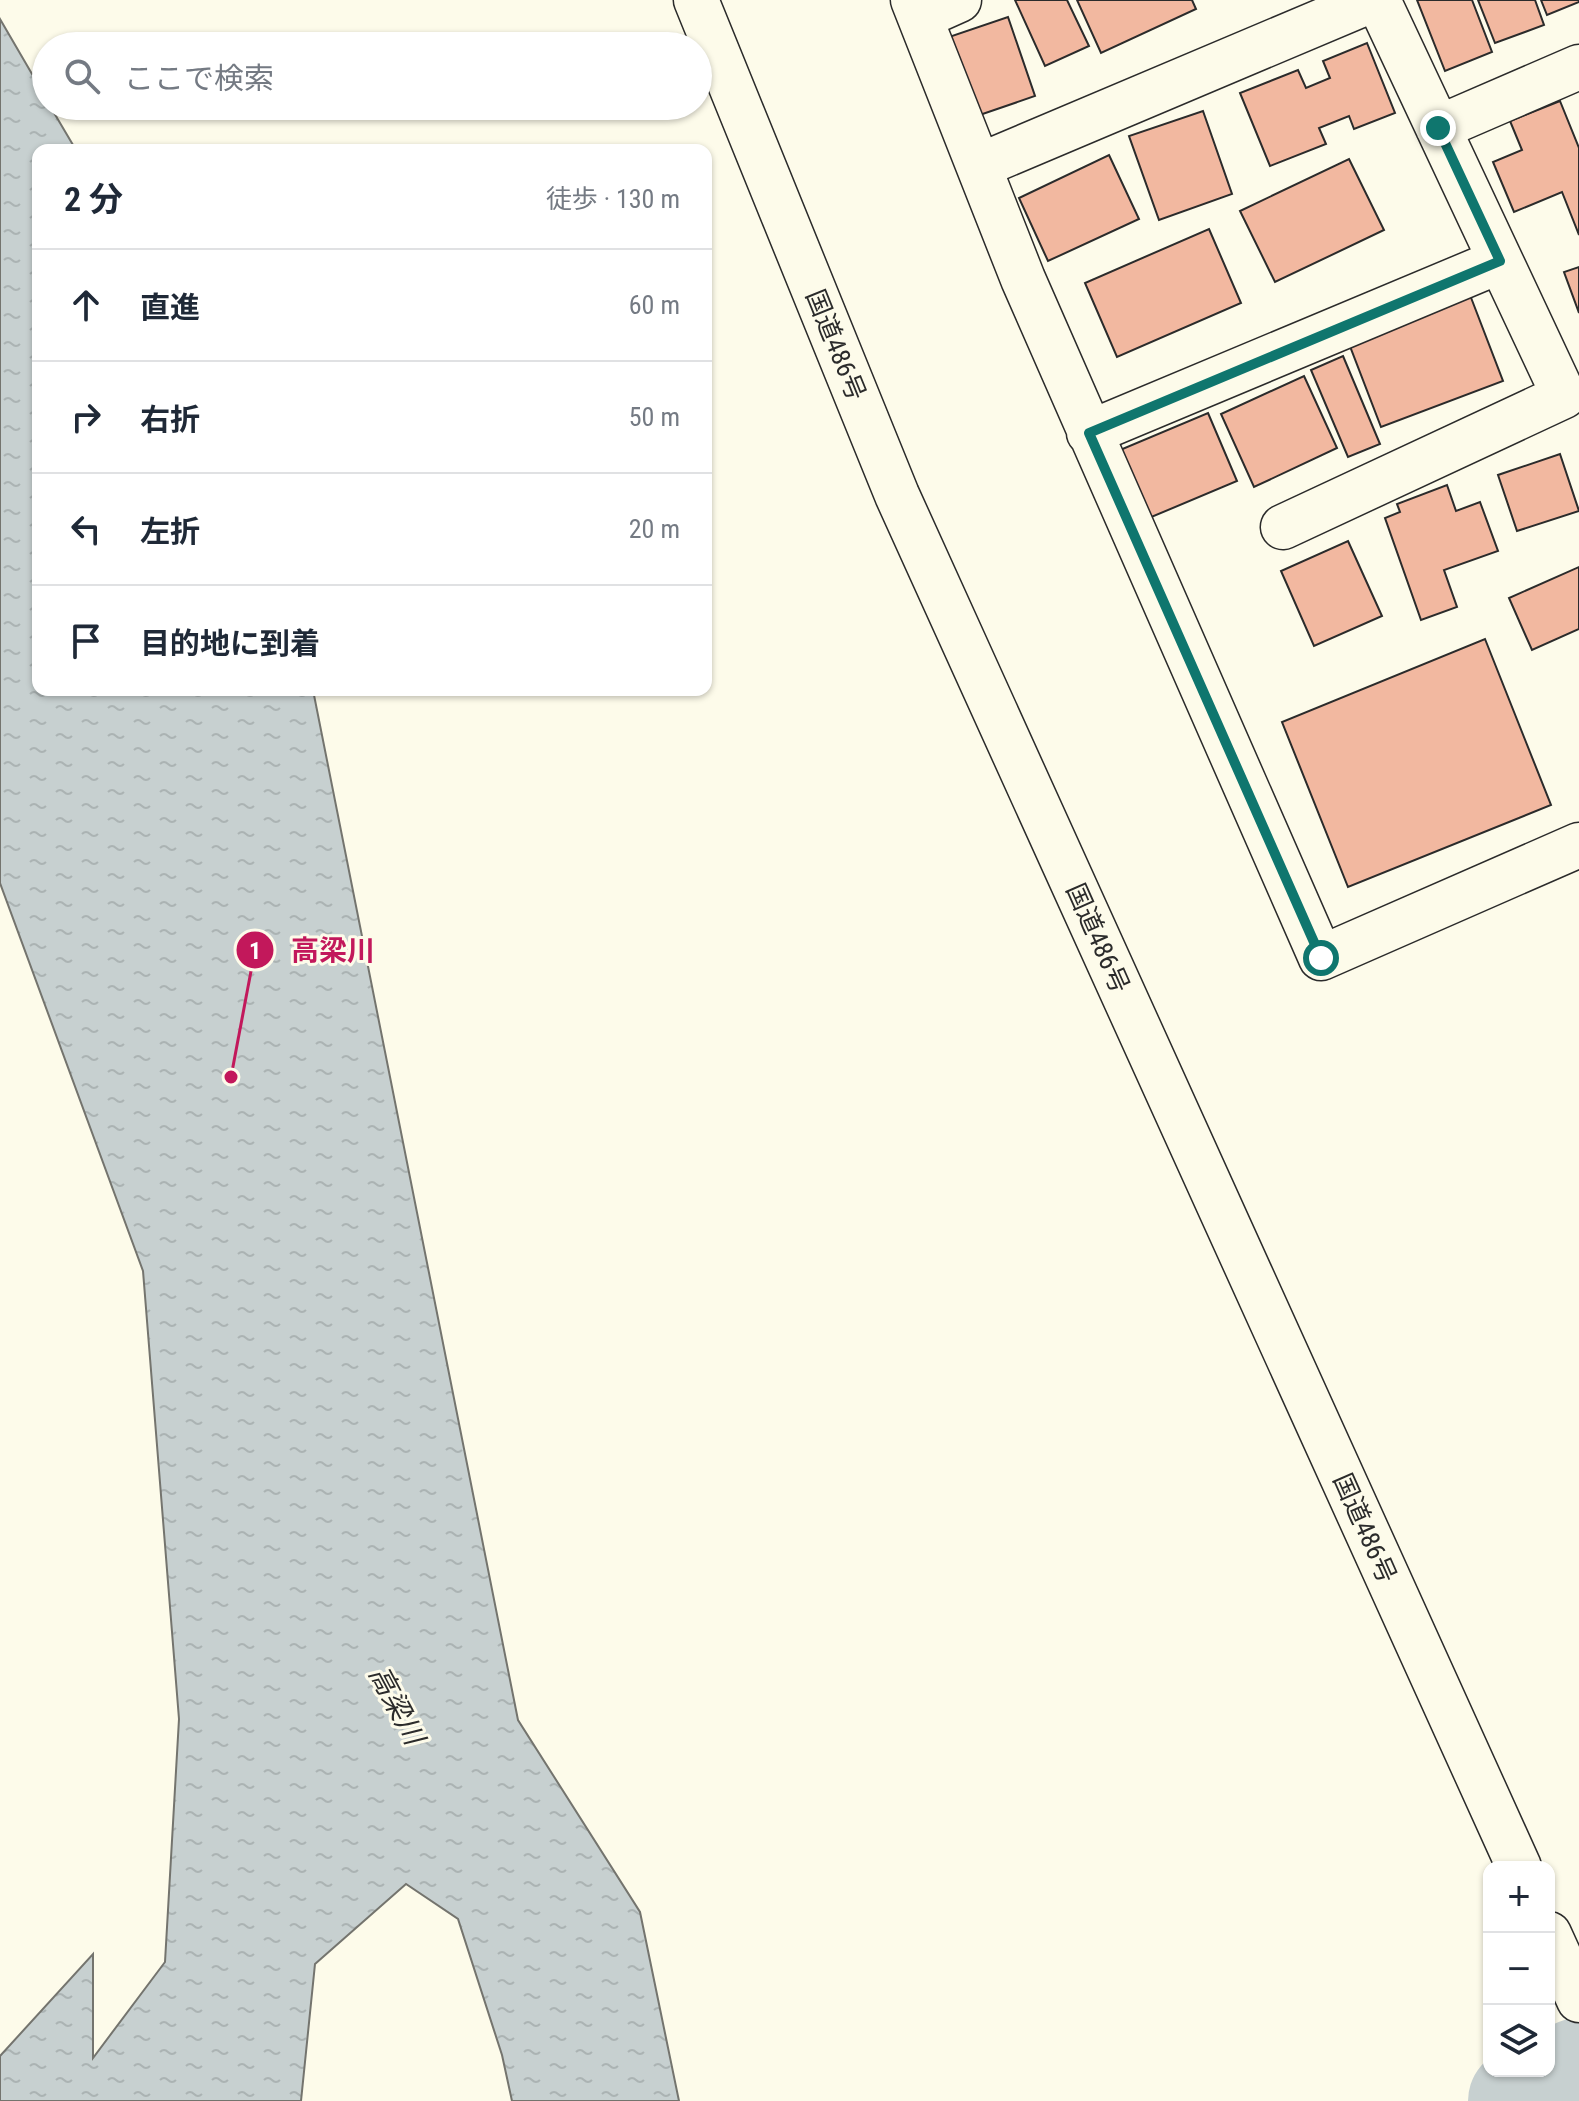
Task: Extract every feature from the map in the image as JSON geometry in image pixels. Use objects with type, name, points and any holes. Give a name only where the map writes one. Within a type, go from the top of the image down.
[{"type":"main road","name":"国道486号","points":[[696,0],[709,32]]},
{"type":"main road","points":[[979,166],[1375,0],[1564,396],[1283,527]]},
{"type":"main road","points":[[931,6],[979,166],[1023,279],[1321,958],[1579,845]]},
{"type":"main road","name":"国道486号","points":[[712,39],[904,510],[1516,1861]]},
{"type":"main road","points":[[1438,128],[1579,67]]},
{"type":"main road","points":[[1089,433],[1500,261]]},
{"type":"main road","points":[[1555,1947],[1579,2000]]},
{"type":"water","name":"高梁川","points":[[0,19],[32,74],[32,120],[58,120],[72,144],[32,144],[32,696],[314,696],[518,1720],[640,1912],[679,2101],[512,2101],[502,2055],[458,1919],[406,1884],[315,1964],[301,2101],[0,2101],[0,2056],[93,1954],[93,2058],[165,1962],[179,1719],[143,1271],[0,883]]},
{"type":"building","points":[[1015,0],[1067,0],[1089,46],[1045,66]]},
{"type":"building","points":[[1077,0],[1192,0],[1196,9],[1101,53]]},
{"type":"building","points":[[1417,0],[1472,0],[1492,52],[1445,71]]},
{"type":"building","points":[[1478,0],[1535,0],[1544,25],[1495,43]]},
{"type":"building","points":[[1541,0],[1579,0],[1579,2],[1547,15]]},
{"type":"building","points":[[1008,17],[1035,96],[968,119],[940,40]]},
{"type":"building","points":[[1367,43],[1395,113],[1354,129],[1349,116],[1319,128],[1326,144],[1270,166],[1240,93],[1298,70],[1306,88],[1330,78],[1323,61]]},
{"type":"building","points":[[1560,101],[1579,148],[1579,235],[1562,192],[1514,212],[1493,162],[1522,150],[1510,121]]},
{"type":"building","points":[[1203,111],[1232,194],[1159,220],[1129,136]]},
{"type":"building","points":[[1109,155],[1139,219],[1048,261],[1019,198]]},
{"type":"building","points":[[1349,159],[1384,230],[1275,282],[1240,211]]},
{"type":"building","points":[[1209,229],[1241,303],[1117,357],[1085,283]]},
{"type":"building","points":[[1579,267],[1579,313],[1564,272]]},
{"type":"building","points":[[1470,295],[1503,381],[1381,427],[1348,341]]},
{"type":"building","points":[[1343,356],[1380,444],[1348,457],[1311,370]]},
{"type":"building","points":[[1304,376],[1337,448],[1254,487],[1221,414]]},
{"type":"building","points":[[1208,413],[1237,481],[1149,518],[1120,450]]},
{"type":"building","points":[[1560,454],[1579,511],[1517,531],[1498,475]]},
{"type":"building","points":[[1447,485],[1456,511],[1480,502],[1498,551],[1444,570],[1457,607],[1421,620],[1385,518],[1400,512],[1397,504]]},
{"type":"building","points":[[1348,541],[1382,616],[1314,646],[1281,571]]},
{"type":"building","points":[[1579,567],[1579,629],[1532,650],[1509,598]]},
{"type":"building","points":[[1485,639],[1551,805],[1348,887],[1282,722]]},
{"type":"waterway","points":[[1522,2101],[1579,2072]]},
{"type":"place","name":"高梁川","points":[[231,1077]]},
{"type":"route","points":[[1321,958],[1089,433],[1500,261],[1438,128]]}]
